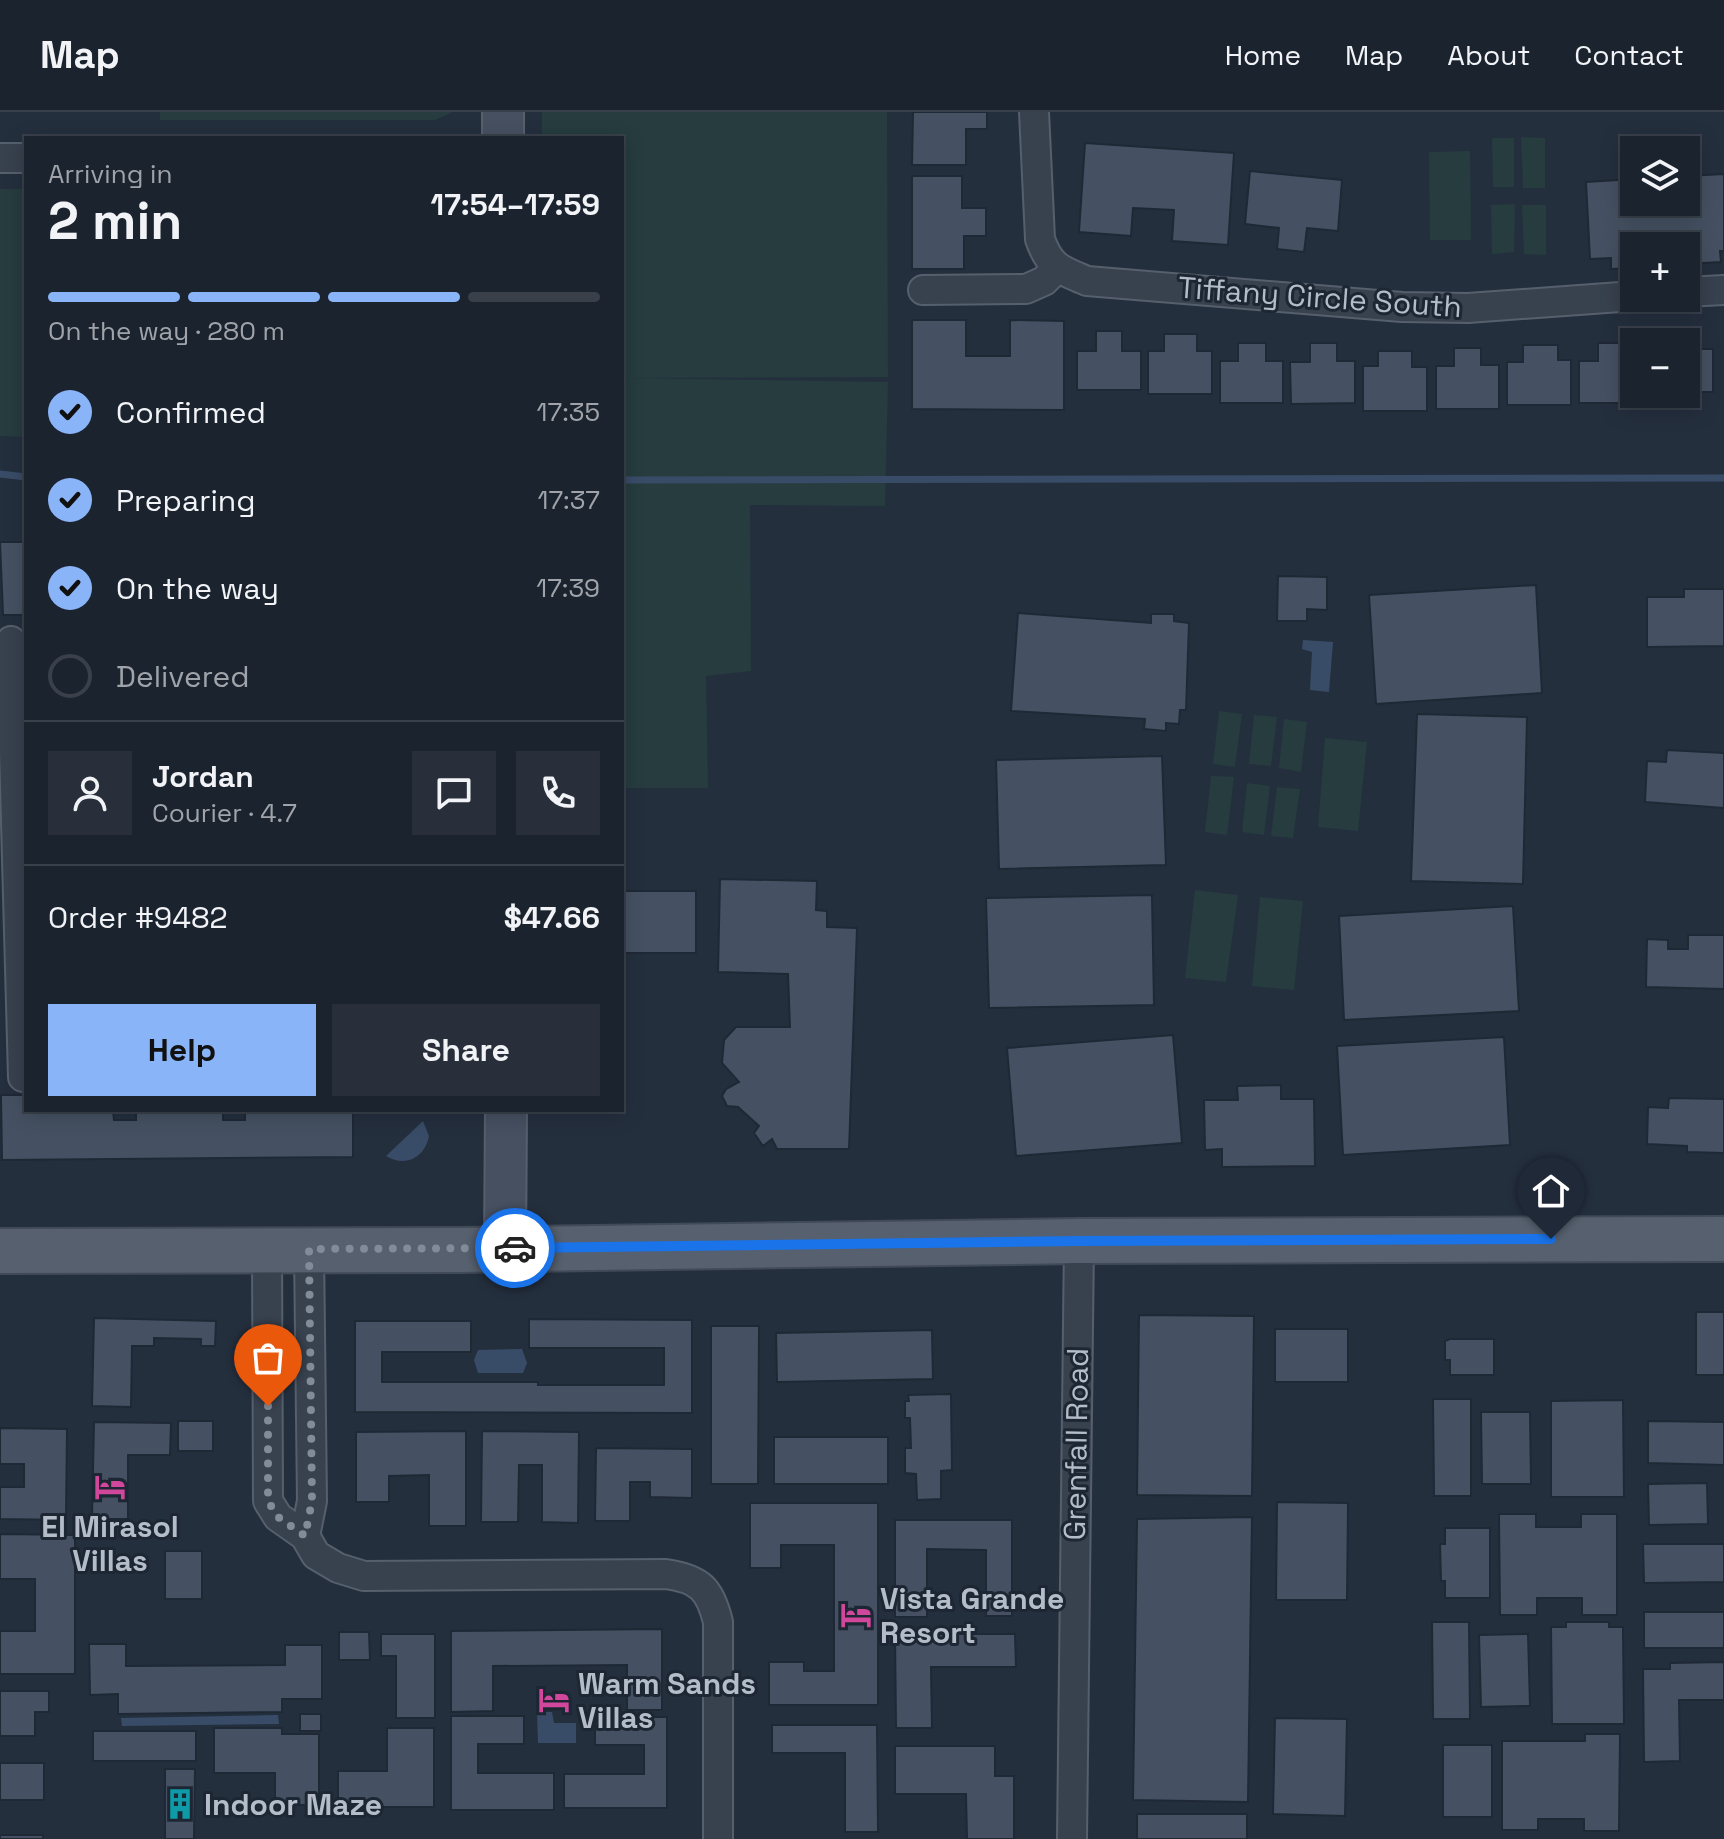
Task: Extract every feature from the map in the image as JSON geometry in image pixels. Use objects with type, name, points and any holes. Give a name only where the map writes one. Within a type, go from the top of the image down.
[{"type":"main road","points":[[0,1251],[505,1249],[1079,1241],[1724,1239]]},
{"type":"street","points":[[503,112],[503,136]]},
{"type":"street","points":[[923,290],[1026,289],[1044,281],[1057,268],[1046,255],[1040,239],[1034,112]]},
{"type":"street","points":[[0,158],[24,158]]},
{"type":"street","name":"Tiffany Circle South","points":[[1057,268],[1087,281],[1402,307],[1468,308],[1620,297]]},
{"type":"street","points":[[1700,291],[1724,290]]},
{"type":"street","points":[[12,641],[16,1077]]},
{"type":"street","points":[[505,1249],[506,1112]]},
{"type":"street","name":"Grenfall Road","points":[[1072,1839],[1079,1241]]},
{"type":"street","points":[[267,1249],[268,1501],[278,1517],[305,1536],[316,1555],[338,1568],[364,1576],[666,1574],[700,1584],[714,1603],[718,1622],[718,1839]]},
{"type":"street","points":[[305,1536],[312,1501],[309,1249]]},
{"type":"green space","points":[[160,112],[453,112],[435,120],[160,120]]},
{"type":"green space","points":[[542,112],[887,112],[888,377],[630,378],[888,382],[885,506],[750,505],[751,671],[706,676],[708,788],[624,788],[624,136],[542,136]]},
{"type":"green space","points":[[1521,137],[1545,138],[1545,188],[1523,188]]},
{"type":"green space","points":[[1492,138],[1514,138],[1514,187],[1493,187]]},
{"type":"green space","points":[[1470,151],[1471,240],[1430,240],[1429,152]]},
{"type":"green space","points":[[0,189],[24,189],[24,437],[0,436]]},
{"type":"green space","points":[[1515,204],[1514,252],[1492,254],[1491,205]]},
{"type":"green space","points":[[1522,205],[1546,205],[1546,255],[1524,254]]},
{"type":"green space","points":[[1219,711],[1242,714],[1235,767],[1213,764]]},
{"type":"green space","points":[[1254,715],[1277,717],[1271,766],[1249,764]]},
{"type":"green space","points":[[1284,719],[1307,722],[1301,772],[1279,768]]},
{"type":"green space","points":[[1325,738],[1367,742],[1358,831],[1318,827]]},
{"type":"green space","points":[[1211,776],[1234,777],[1227,835],[1205,832]]},
{"type":"green space","points":[[1247,783],[1270,786],[1264,835],[1242,832]]},
{"type":"green space","points":[[1277,787],[1300,789],[1293,838],[1271,836]]},
{"type":"green space","points":[[1195,890],[1238,895],[1226,982],[1185,978]]},
{"type":"green space","points":[[1260,897],[1303,901],[1294,990],[1252,986]]},
{"type":"water","points":[[1303,640],[1333,642],[1329,692],[1310,690],[1312,652],[1302,649]]},
{"type":"water","points":[[423,1121],[429,1136],[419,1155],[401,1161],[386,1156]]},
{"type":"water","points":[[522,1349],[527,1363],[523,1373],[478,1373],[474,1360],[478,1350]]},
{"type":"water","points":[[537,1712],[552,1712],[554,1723],[576,1723],[576,1743],[538,1743]]},
{"type":"water","points":[[278,1715],[279,1724],[122,1726],[121,1718]]},
{"type":"building","points":[[913,112],[987,112],[987,129],[966,129],[966,165],[912,165]]},
{"type":"building","points":[[1085,143],[1234,153],[1228,245],[1172,241],[1174,210],[1133,208],[1131,236],[1079,232]]},
{"type":"building","points":[[1250,171],[1342,180],[1338,231],[1307,228],[1304,252],[1277,249],[1279,228],[1245,224]]},
{"type":"building","points":[[1724,174],[1724,251],[1720,251],[1721,262],[1700,263],[1700,232],[1620,232],[1620,269],[1611,269],[1611,258],[1590,259],[1586,182],[1620,180],[1620,216],[1700,216],[1700,175]]},
{"type":"building","points":[[912,176],[962,176],[962,208],[986,208],[986,236],[964,236],[964,269],[912,269]]},
{"type":"building","points":[[912,320],[966,320],[966,356],[1010,356],[1010,320],[1064,321],[1064,410],[912,409]]},
{"type":"building","points":[[1096,331],[1122,331],[1122,351],[1141,351],[1141,390],[1077,390],[1077,351],[1096,351]]},
{"type":"building","points":[[1164,334],[1197,334],[1197,351],[1212,351],[1212,394],[1148,394],[1148,351],[1164,351]]},
{"type":"building","points":[[1238,343],[1266,343],[1266,361],[1283,361],[1283,403],[1220,403],[1220,361],[1238,361]]},
{"type":"building","points":[[1310,343],[1337,343],[1337,361],[1355,361],[1355,403],[1291,404],[1290,362],[1310,362]]},
{"type":"building","points":[[1598,343],[1620,343],[1620,403],[1579,403],[1579,361],[1598,361]]},
{"type":"building","points":[[1523,345],[1558,345],[1558,360],[1571,360],[1571,405],[1507,405],[1507,362],[1523,362]]},
{"type":"building","points":[[1454,348],[1481,348],[1481,365],[1499,365],[1499,409],[1436,409],[1436,366],[1454,366]]},
{"type":"building","points":[[1700,349],[1713,349],[1713,392],[1700,392]]},
{"type":"building","points":[[1378,351],[1412,351],[1412,367],[1427,367],[1427,411],[1363,411],[1363,366],[1378,366]]},
{"type":"building","points":[[0,542],[24,542],[24,615],[3,615]]},
{"type":"building","points":[[1278,576],[1327,577],[1327,610],[1307,609],[1307,621],[1277,621]]},
{"type":"building","points":[[1536,585],[1542,693],[1376,704],[1369,595]]},
{"type":"building","points":[[1684,589],[1724,589],[1724,646],[1647,647],[1647,597],[1684,597]]},
{"type":"building","points":[[1018,613],[1151,623],[1151,614],[1174,614],[1174,621],[1189,623],[1186,710],[1180,710],[1179,724],[1166,723],[1166,731],[1144,729],[1145,719],[1011,711]]},
{"type":"building","points":[[1417,714],[1527,717],[1523,884],[1411,881]]},
{"type":"building","points":[[1667,750],[1724,753],[1724,808],[1645,802],[1647,761],[1666,762]]},
{"type":"building","points":[[1162,756],[1166,865],[999,869],[996,760]]},
{"type":"building","points":[[720,879],[817,881],[816,910],[827,911],[827,927],[857,928],[849,1149],[777,1149],[772,1139],[763,1146],[754,1133],[759,1126],[738,1107],[727,1106],[722,1096],[726,1089],[739,1082],[722,1063],[724,1040],[736,1027],[790,1027],[788,974],[718,972]]},
{"type":"building","points":[[624,891],[696,891],[696,953],[624,953]]},
{"type":"building","points":[[1152,895],[1154,1005],[989,1008],[986,898]]},
{"type":"building","points":[[1513,906],[1519,1011],[1344,1020],[1339,916]]},
{"type":"building","points":[[1688,935],[1724,935],[1724,989],[1646,987],[1647,939],[1668,940],[1668,949],[1688,949]]},
{"type":"building","points":[[1173,1035],[1182,1143],[1016,1156],[1007,1048]]},
{"type":"building","points":[[1504,1037],[1510,1145],[1343,1155],[1337,1046]]},
{"type":"building","points":[[1281,1085],[1281,1099],[1314,1099],[1315,1166],[1222,1167],[1222,1149],[1205,1150],[1204,1100],[1238,1100],[1237,1086]]},
{"type":"building","points":[[1,1095],[24,1095],[24,1112],[113,1112],[114,1120],[136,1120],[136,1112],[223,1112],[223,1120],[245,1120],[245,1112],[353,1112],[353,1157],[2,1160]]},
{"type":"building","points":[[1669,1098],[1724,1099],[1724,1153],[1687,1152],[1687,1146],[1647,1144],[1648,1107],[1668,1108]]},
{"type":"building","points":[[1696,1312],[1724,1312],[1724,1375],[1696,1375]]},
{"type":"building","points":[[1139,1315],[1254,1316],[1252,1496],[1137,1495]]},
{"type":"building","points":[[94,1318],[216,1321],[215,1346],[201,1346],[201,1339],[154,1338],[154,1346],[132,1346],[131,1407],[92,1406]]},
{"type":"building","points":[[529,1319],[692,1320],[692,1413],[355,1412],[355,1321],[471,1321],[471,1352],[382,1352],[382,1382],[664,1385],[664,1348],[529,1348]]},
{"type":"building","points":[[711,1326],[759,1326],[758,1484],[711,1484]]},
{"type":"building","points":[[1275,1329],[1348,1329],[1348,1382],[1275,1382]]},
{"type":"building","points":[[932,1330],[933,1379],[777,1382],[776,1333]]},
{"type":"building","points":[[1494,1339],[1494,1375],[1450,1375],[1450,1360],[1445,1360],[1445,1341]]},
{"type":"building","points":[[951,1394],[952,1470],[941,1471],[941,1499],[917,1500],[916,1474],[905,1473],[905,1448],[911,1448],[910,1418],[905,1418],[905,1401],[909,1401],[908,1395]]},
{"type":"building","points":[[1433,1399],[1471,1399],[1471,1496],[1434,1496]]},
{"type":"building","points":[[1623,1400],[1624,1497],[1551,1497],[1551,1401]]},
{"type":"building","points":[[1481,1412],[1530,1412],[1531,1484],[1482,1484]]},
{"type":"building","points":[[178,1421],[213,1421],[213,1451],[178,1451]]},
{"type":"building","points":[[1648,1421],[1724,1422],[1724,1465],[1648,1463]]},
{"type":"building","name":"El Mirasol Villas","points":[[94,1422],[171,1423],[170,1455],[128,1455],[128,1519],[92,1519]]},
{"type":"building","points":[[0,1428],[67,1429],[66,1520],[0,1519],[0,1487],[24,1487],[24,1464],[0,1464]]},
{"type":"building","points":[[466,1431],[466,1526],[429,1526],[429,1475],[389,1476],[389,1502],[356,1502],[356,1432]]},
{"type":"building","points":[[482,1431],[579,1432],[578,1523],[542,1522],[542,1465],[519,1465],[518,1522],[481,1522]]},
{"type":"building","points":[[774,1437],[888,1437],[888,1484],[774,1484]]},
{"type":"building","points":[[596,1448],[692,1449],[692,1498],[650,1497],[650,1482],[630,1482],[630,1521],[595,1521]]},
{"type":"building","points":[[1707,1483],[1708,1524],[1649,1525],[1648,1484]]},
{"type":"building","points":[[1277,1502],[1348,1503],[1347,1600],[1276,1600]]},
{"type":"building","name":"Vista Grande Resort","points":[[750,1503],[878,1503],[878,1705],[769,1705],[769,1662],[804,1662],[804,1671],[834,1671],[834,1545],[781,1545],[781,1568],[750,1568]]},
{"type":"building","points":[[1499,1514],[1536,1514],[1536,1527],[1581,1527],[1581,1514],[1617,1514],[1617,1615],[1582,1615],[1582,1598],[1537,1598],[1537,1615],[1500,1615]]},
{"type":"building","points":[[1252,1517],[1248,1802],[1133,1800],[1137,1519]]},
{"type":"building","points":[[895,1520],[1012,1520],[1012,1616],[986,1616],[986,1550],[927,1549],[927,1617],[895,1617]]},
{"type":"building","points":[[1445,1528],[1490,1528],[1490,1598],[1445,1598],[1445,1581],[1441,1581],[1440,1544],[1445,1544]]},
{"type":"building","points":[[0,1534],[75,1535],[75,1674],[0,1674],[0,1631],[35,1631],[35,1579],[0,1579]]},
{"type":"building","points":[[1643,1544],[1724,1544],[1724,1582],[1644,1583]]},
{"type":"building","points":[[165,1551],[202,1551],[202,1599],[165,1599]]},
{"type":"building","points":[[1644,1612],[1724,1612],[1724,1648],[1644,1648]]},
{"type":"building","points":[[1432,1622],[1469,1622],[1470,1719],[1433,1719]]},
{"type":"building","points":[[1566,1622],[1609,1622],[1609,1627],[1623,1627],[1624,1724],[1552,1724],[1551,1627],[1566,1627]]},
{"type":"building","points":[[662,1629],[662,1710],[627,1710],[627,1665],[493,1666],[493,1711],[451,1712],[451,1631]]},
{"type":"building","points":[[339,1632],[369,1632],[370,1660],[339,1660]]},
{"type":"building","points":[[381,1634],[435,1634],[435,1718],[396,1718],[396,1656],[381,1656]]},
{"type":"building","points":[[895,1634],[1015,1634],[1016,1667],[931,1667],[932,1728],[896,1728]]},
{"type":"building","points":[[1528,1634],[1530,1706],[1481,1707],[1479,1635]]},
{"type":"building","points":[[89,1644],[126,1644],[126,1666],[285,1665],[285,1645],[322,1645],[322,1699],[282,1699],[282,1712],[118,1714],[118,1694],[90,1695]]},
{"type":"building","points":[[1724,1662],[1724,1700],[1679,1700],[1680,1761],[1644,1762],[1643,1669],[1670,1669],[1670,1663]]},
{"type":"building","points":[[0,1691],[49,1691],[49,1712],[35,1712],[35,1736],[0,1736]]},
{"type":"building","points":[[300,1714],[321,1714],[321,1731],[300,1731]]},
{"type":"building","points":[[451,1716],[524,1716],[524,1744],[478,1744],[478,1773],[554,1773],[554,1810],[451,1810]]},
{"type":"building","points":[[595,1717],[667,1717],[667,1808],[564,1808],[564,1774],[644,1774],[644,1745],[595,1745]]},
{"type":"building","points":[[1275,1718],[1347,1719],[1345,1816],[1273,1814]]},
{"type":"building","points":[[772,1725],[877,1725],[878,1832],[845,1832],[845,1753],[772,1753]]},
{"type":"building","points":[[214,1728],[282,1728],[282,1734],[319,1734],[319,1805],[275,1805],[275,1773],[214,1773]]},
{"type":"building","points":[[387,1728],[434,1728],[434,1807],[338,1807],[338,1771],[387,1771]]},
{"type":"building","points":[[93,1731],[196,1731],[196,1761],[93,1761]]},
{"type":"building","points":[[1585,1734],[1620,1734],[1619,1831],[1584,1831],[1584,1819],[1538,1819],[1538,1830],[1502,1830],[1502,1741],[1585,1741]]},
{"type":"building","points":[[1443,1745],[1492,1745],[1492,1817],[1443,1817]]},
{"type":"building","points":[[895,1746],[995,1746],[995,1776],[1014,1776],[1014,1839],[967,1839],[966,1794],[895,1794]]},
{"type":"building","points":[[0,1763],[44,1763],[44,1800],[0,1800]]},
{"type":"building","name":"Indoor Maze","points":[[165,1769],[195,1769],[194,1839],[165,1839]]},
{"type":"building","points":[[1137,1814],[1247,1814],[1247,1839],[1137,1839]]},
{"type":"building","points":[[0,1835],[43,1835],[43,1839],[0,1839]]},
{"type":"waterway","points":[[0,474],[24,477]]},
{"type":"waterway","points":[[624,480],[1724,478]]},
{"type":"way so far","points":[[268,1406],[268,1501],[278,1517],[305,1536],[312,1501],[309,1249],[515,1248]]},
{"type":"place","name":"El Mirasol Villas","points":[[110,1487]]},
{"type":"place","name":"Vista Grande Resort","points":[[856,1615]]},
{"type":"place","name":"Warm Sands Villas","points":[[554,1700]]},
{"type":"place","name":"Indoor Maze","points":[[180,1804]]},
{"type":"route","points":[[515,1248],[1551,1239]]}]
